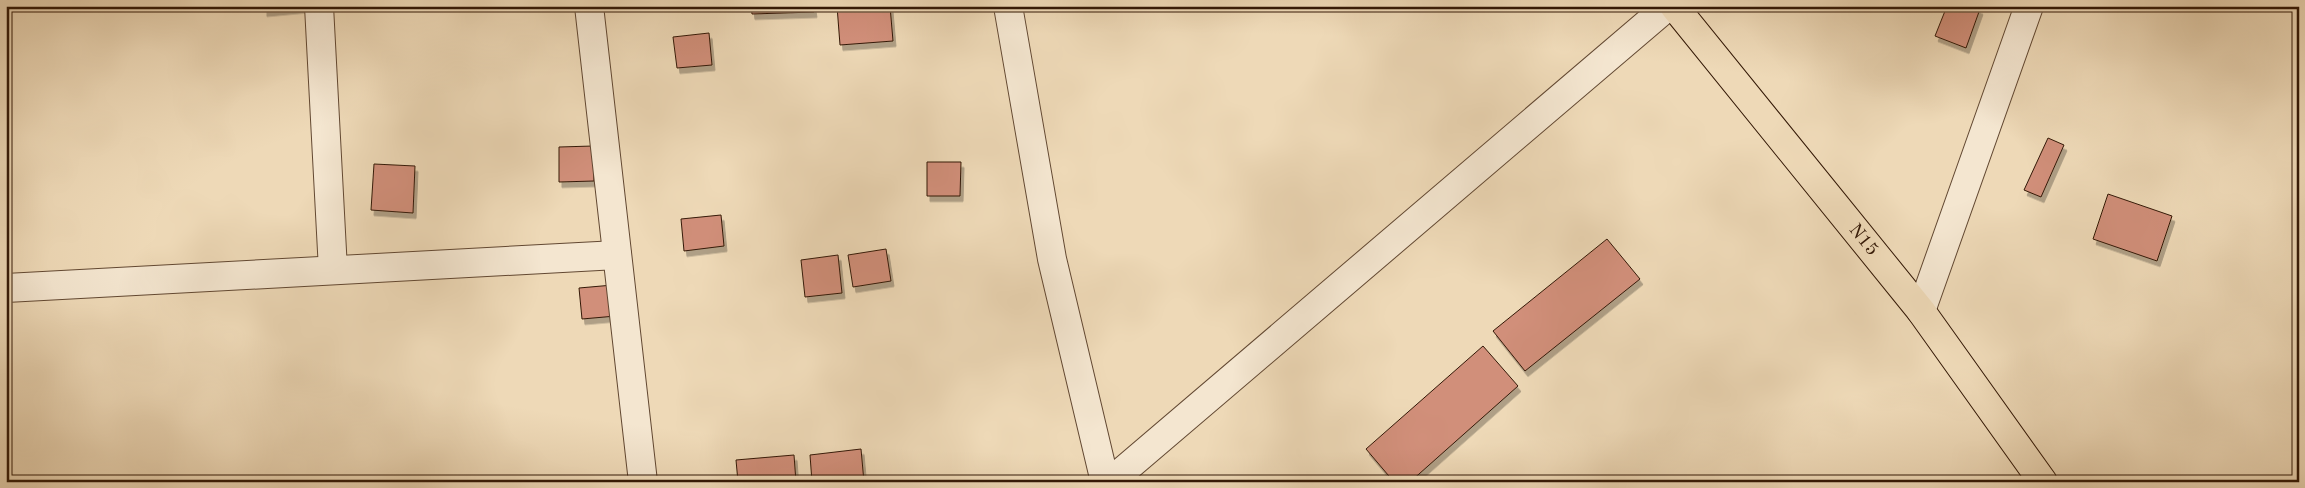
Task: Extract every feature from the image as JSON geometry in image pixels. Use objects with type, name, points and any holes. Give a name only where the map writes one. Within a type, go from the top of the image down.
[{"type":"main road","name":"N15","points":[[1674,6],[1921,311],[2043,482]]},
{"type":"street","points":[[319,6],[333,270]]},
{"type":"street","points":[[589,6],[643,482]]},
{"type":"street","points":[[1008,6],[1052,259],[1105,482]]},
{"type":"street","points":[[1110,482],[1668,6]]},
{"type":"street","points":[[1921,311],[2029,6]]},
{"type":"street","points":[[6,288],[617,255]]},
{"type":"building","points":[[264,6],[306,6],[306,7],[264,11]]},
{"type":"building","points":[[751,6],[813,6],[814,12],[752,14]]},
{"type":"building","points":[[837,6],[890,6],[893,41],[840,45]]},
{"type":"building","points":[[1947,6],[1974,6],[1980,9],[1966,48],[1935,36]]},
{"type":"building","points":[[709,33],[712,65],[677,68],[673,37]]},
{"type":"building","points":[[2048,138],[2064,145],[2041,197],[2024,190]]},
{"type":"building","points":[[593,146],[594,181],[559,182],[559,147]]},
{"type":"building","points":[[927,162],[961,162],[960,196],[927,196]]},
{"type":"building","points":[[374,164],[415,166],[413,213],[371,210]]},
{"type":"building","points":[[2108,194],[2172,216],[2157,261],[2093,239]]},
{"type":"building","points":[[721,215],[724,246],[684,251],[681,219]]},
{"type":"building","points":[[1607,239],[1640,279],[1525,371],[1493,331]]},
{"type":"building","points":[[886,249],[891,281],[853,287],[848,255]]},
{"type":"building","points":[[838,255],[842,293],[805,297],[801,260]]},
{"type":"building","points":[[613,285],[616,316],[582,319],[579,288]]},
{"type":"building","points":[[1483,346],[1518,386],[1410,482],[1394,482],[1366,449]]},
{"type":"building","points":[[861,449],[864,482],[812,482],[810,455]]},
{"type":"building","points":[[794,455],[796,482],[738,482],[736,460]]}]
